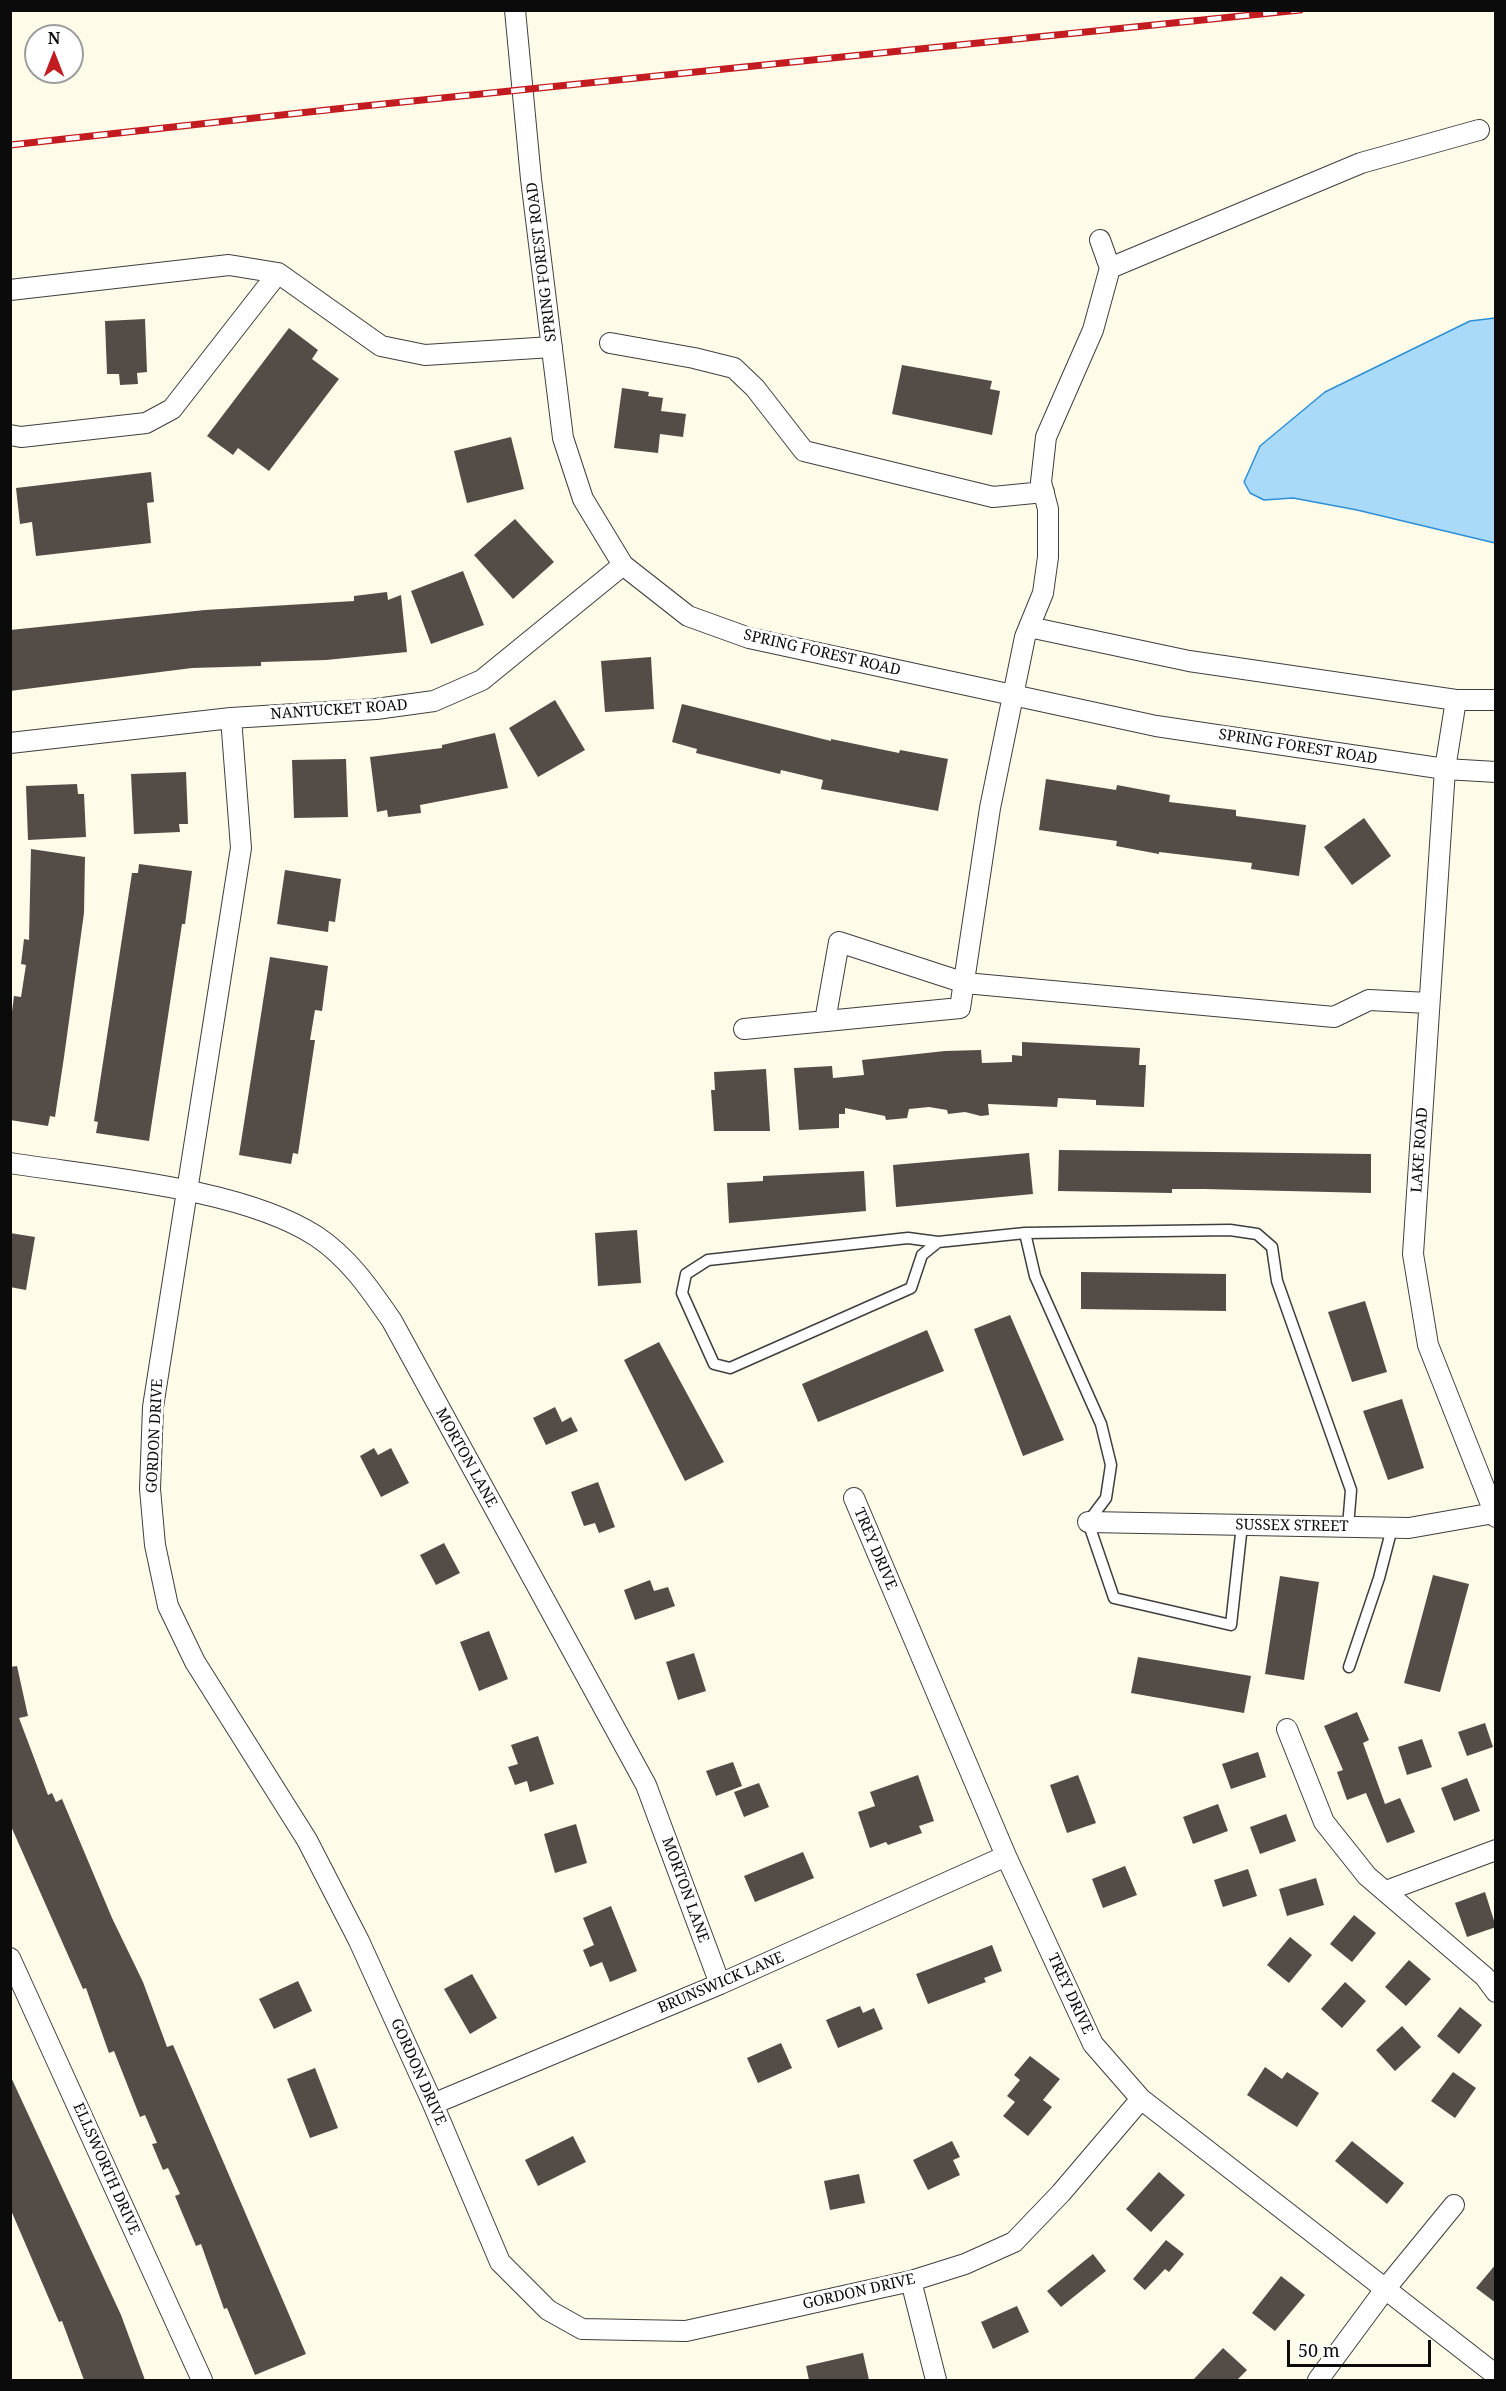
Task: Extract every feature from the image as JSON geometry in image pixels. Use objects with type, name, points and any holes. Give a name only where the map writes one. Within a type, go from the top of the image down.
[{"type":"street","name":"SPRING FOREST ROAD","points":[[515,10],[563,438],[583,499],[623,565],[688,616],[749,638],[1156,726],[1445,770],[1496,772]]},
{"type":"street","points":[[1110,267],[1361,163],[1479,130]]},
{"type":"street","points":[[744,1029],[960,1008],[990,808],[1029,627],[1043,593],[1048,557],[1048,509],[1041,482],[1046,437],[1093,330],[1110,267],[1100,240]]},
{"type":"street","points":[[10,290],[229,265],[278,273],[381,346],[425,355],[552,346]]},
{"type":"street","points":[[10,435],[21,437],[147,423],[172,409],[278,273]]},
{"type":"street","points":[[610,343],[694,358],[734,368],[755,388],[804,450],[993,497],[1044,492]]},
{"type":"street","name":"NANTUCKET ROAD","points":[[10,743],[231,718],[376,709],[434,701],[482,680],[623,565]]},
{"type":"street","points":[[1029,627],[1189,661],[1456,700],[1496,700]]},
{"type":"street","name":"LAKE ROAD","points":[[1456,700],[1445,770],[1413,1254],[1428,1345],[1495,1515]]},
{"type":"street","name":"GORDON DRIVE","points":[[231,718],[241,848],[153,1407],[150,1489],[155,1545],[168,1606],[195,1662],[307,1840],[359,1941],[433,2104],[500,2262],[548,2310],[582,2329],[686,2331],[911,2281],[965,2264],[1014,2242],[1061,2193],[1141,2099]]},
{"type":"street","points":[[825,1021],[839,942],[965,982],[1334,1017],[1369,1000],[1429,1003]]},
{"type":"street","name":"MORTON LANE","points":[[10,1163],[186,1191],[276,1214],[317,1237],[358,1273],[392,1321],[646,1785],[720,1984]]},
{"type":"street","name":"TREY DRIVE","points":[[854,1498],[1006,1856],[1093,2044],[1141,2099],[1496,2375]]},
{"type":"street","name":"SUSSEX STREET","points":[[1088,1522],[1409,1528],[1495,1515]]},
{"type":"street","points":[[1287,1729],[1324,1822],[1367,1876],[1485,1977],[1496,1992]]},
{"type":"street","points":[[1386,1891],[1496,1850]]},
{"type":"street","name":"BRUNSWICK LANE","points":[[433,2104],[720,1984],[1006,1856]]},
{"type":"street","name":"ELLSWORTH DRIVE","points":[[10,1958],[202,2380]]},
{"type":"street","points":[[1318,2380],[1386,2288],[1454,2205]]},
{"type":"street","points":[[911,2281],[936,2380]]},
{"type":"lane","points":[[938,1242],[921,1255],[911,1288],[730,1368],[714,1364],[682,1293],[686,1274],[708,1260],[908,1238],[938,1242],[1025,1233],[1230,1230],[1257,1234],[1272,1247],[1277,1281],[1351,1490],[1348,1527]]},
{"type":"lane","points":[[1025,1233],[1035,1276],[1101,1424],[1111,1465],[1106,1498],[1088,1522],[1114,1598],[1231,1625],[1242,1525]]},
{"type":"lane","points":[[1349,1667],[1379,1578],[1392,1528]]},
{"type":"water","points":[[1495,318],[1495,543],[1357,510],[1293,498],[1264,500],[1250,493],[1244,482],[1260,446],[1325,392],[1470,321]]},
{"type":"building","points":[[145,319],[147,372],[137,373],[138,384],[120,385],[119,374],[107,374],[105,321]]},
{"type":"building","points":[[289,328],[318,350],[312,359],[339,379],[269,471],[238,448],[233,455],[207,436]]},
{"type":"building","points":[[902,365],[992,381],[990,389],[1000,391],[992,435],[892,414]]},
{"type":"building","points":[[622,388],[649,392],[648,396],[663,398],[661,411],[686,414],[683,437],[660,434],[658,453],[614,448]]},
{"type":"building","points":[[511,437],[524,489],[467,503],[454,451]]},
{"type":"building","points":[[151,472],[154,502],[147,503],[151,543],[36,556],[32,522],[20,524],[16,488]]},
{"type":"building","points":[[515,519],[554,562],[513,599],[474,555]]},
{"type":"building","points":[[463,571],[484,625],[431,644],[411,591]]},
{"type":"building","points":[[387,592],[388,600],[401,595],[407,652],[326,660],[261,662],[261,666],[192,668],[10,691],[10,630],[205,610],[354,601],[354,596]]},
{"type":"building","points":[[651,657],[654,709],[605,712],[601,661]]},
{"type":"building","points":[[555,700],[585,750],[538,777],[509,728]]},
{"type":"building","points":[[682,704],[831,741],[831,739],[899,753],[900,750],[948,759],[938,811],[821,789],[823,780],[781,770],[780,774],[696,753],[697,749],[672,742]]},
{"type":"building","points":[[495,733],[508,788],[420,805],[421,813],[388,817],[387,810],[377,812],[370,757],[442,748],[442,745]]},
{"type":"building","points":[[346,759],[348,817],[294,818],[292,760]]},
{"type":"building","points":[[186,772],[188,824],[179,824],[180,832],[134,834],[131,774]]},
{"type":"building","points":[[1046,779],[1116,790],[1117,785],[1170,795],[1169,802],[1236,810],[1236,816],[1306,825],[1299,876],[1251,869],[1252,863],[1159,852],[1159,854],[1116,846],[1117,841],[1039,830]]},
{"type":"building","points":[[77,784],[78,794],[84,794],[86,837],[28,840],[26,786]]},
{"type":"building","points":[[1364,818],[1391,856],[1352,885],[1324,847]]},
{"type":"building","points":[[31,849],[85,857],[84,913],[55,1117],[50,1116],[48,1126],[10,1120],[10,1027],[14,996],[21,997],[26,965],[21,964],[24,939],[29,940]]},
{"type":"building","points":[[139,864],[192,871],[149,1141],[96,1133],[98,1122],[94,1121],[132,873],[138,873]]},
{"type":"building","points":[[285,870],[341,879],[335,922],[329,921],[328,932],[277,924]]},
{"type":"building","points":[[270,957],[328,966],[322,1011],[315,1010],[310,1040],[315,1040],[298,1154],[293,1153],[291,1164],[239,1155]]},
{"type":"building","points":[[1022,1042],[1140,1048],[1139,1065],[1146,1065],[1144,1107],[1096,1105],[1096,1100],[1058,1098],[1057,1107],[988,1104],[989,1115],[981,1116],[965,1112],[948,1114],[947,1110],[929,1107],[909,1109],[907,1118],[886,1120],[885,1116],[845,1108],[845,1114],[839,1114],[839,1128],[799,1130],[794,1068],[832,1066],[833,1078],[864,1075],[862,1060],[945,1051],[981,1050],[982,1063],[1012,1062],[1012,1055],[1022,1056]]},
{"type":"building","points":[[766,1069],[770,1131],[714,1131],[711,1090],[715,1090],[714,1072]]},
{"type":"building","points":[[1059,1150],[1371,1154],[1371,1193],[1204,1189],[1172,1189],[1172,1193],[1058,1191]]},
{"type":"building","points":[[1029,1153],[1033,1194],[896,1207],[893,1165]]},
{"type":"building","points":[[864,1171],[866,1211],[729,1223],[727,1183],[763,1181],[763,1176]]},
{"type":"building","points":[[637,1230],[641,1283],[598,1286],[595,1233]]},
{"type":"building","points":[[10,1233],[35,1237],[26,1290],[10,1287]]},
{"type":"building","points":[[1081,1272],[1226,1274],[1226,1311],[1081,1309]]},
{"type":"building","points":[[1365,1301],[1387,1372],[1352,1382],[1328,1312]]},
{"type":"building","points":[[1010,1315],[1064,1440],[1023,1456],[974,1329]]},
{"type":"building","points":[[927,1330],[944,1371],[818,1422],[802,1384]]},
{"type":"building","points":[[659,1342],[724,1462],[685,1481],[624,1360]]},
{"type":"building","points":[[1402,1399],[1424,1468],[1388,1480],[1363,1411]]},
{"type":"building","points":[[555,1407],[562,1422],[571,1417],[578,1431],[546,1445],[533,1418]]},
{"type":"building","points":[[374,1448],[378,1455],[391,1448],[409,1483],[381,1497],[360,1456]]},
{"type":"building","points":[[598,1482],[615,1527],[599,1533],[595,1523],[584,1526],[571,1492]]},
{"type":"building","points":[[444,1543],[460,1573],[436,1585],[420,1555]]},
{"type":"building","points":[[1433,1575],[1469,1584],[1440,1692],[1404,1683]]},
{"type":"building","points":[[1280,1576],[1319,1582],[1304,1680],[1265,1674]]},
{"type":"building","points":[[650,1580],[654,1591],[668,1587],[675,1606],[635,1620],[624,1590]]},
{"type":"building","points":[[489,1631],[508,1679],[479,1691],[460,1642]]},
{"type":"building","points":[[694,1653],[706,1691],[678,1700],[666,1662]]},
{"type":"building","points":[[1138,1657],[1251,1676],[1244,1713],[1131,1693]]},
{"type":"building","points":[[17,1666],[28,1716],[19,1718],[48,1795],[52,1793],[56,1802],[62,1799],[112,1918],[143,1982],[167,2047],[173,2045],[306,2354],[255,2375],[227,2308],[224,2309],[201,2244],[196,2246],[175,2196],[180,2194],[168,2168],[163,2170],[152,2144],[157,2143],[145,2115],[140,2117],[114,2051],[109,2053],[86,1988],[83,1989],[10,1824],[10,1667]]},
{"type":"building","points":[[1357,1712],[1369,1740],[1363,1743],[1385,1804],[1400,1798],[1415,1832],[1387,1843],[1366,1793],[1347,1800],[1337,1772],[1343,1770],[1324,1726]]},
{"type":"building","points":[[1485,1723],[1493,1747],[1467,1756],[1458,1732]]},
{"type":"building","points":[[538,1736],[554,1784],[530,1792],[527,1781],[515,1785],[508,1767],[518,1764],[511,1745]]},
{"type":"building","points":[[1422,1739],[1432,1767],[1407,1775],[1398,1747]]},
{"type":"building","points":[[1258,1752],[1266,1777],[1231,1789],[1222,1764]]},
{"type":"building","points":[[733,1762],[742,1786],[716,1796],[706,1771]]},
{"type":"building","points":[[918,1775],[934,1821],[919,1826],[922,1833],[888,1845],[886,1842],[870,1848],[858,1812],[875,1806],[870,1792]]},
{"type":"building","points":[[1078,1775],[1096,1823],[1067,1833],[1050,1785]]},
{"type":"building","points":[[1467,1778],[1480,1811],[1454,1821],[1441,1788]]},
{"type":"building","points":[[759,1783],[769,1807],[744,1817],[734,1792]]},
{"type":"building","points":[[1218,1804],[1228,1831],[1193,1844],[1183,1817]]},
{"type":"building","points":[[1286,1814],[1296,1841],[1260,1854],[1250,1827]]},
{"type":"building","points":[[576,1824],[587,1863],[555,1873],[544,1834]]},
{"type":"building","points":[[803,1852],[814,1878],[755,1902],[744,1876]]},
{"type":"building","points":[[1125,1866],[1137,1895],[1103,1908],[1092,1879]]},
{"type":"building","points":[[1248,1869],[1257,1896],[1223,1907],[1214,1880]]},
{"type":"building","points":[[1316,1878],[1324,1905],[1287,1916],[1279,1889]]},
{"type":"building","points":[[1485,1892],[1496,1927],[1467,1937],[1455,1903]]},
{"type":"building","points":[[611,1906],[637,1971],[610,1982],[602,1962],[590,1967],[583,1950],[594,1945],[583,1918]]},
{"type":"building","points":[[1354,1915],[1376,1933],[1352,1962],[1330,1944]]},
{"type":"building","points":[[1290,1937],[1312,1955],[1289,1983],[1267,1965]]},
{"type":"building","points":[[992,1945],[1002,1971],[984,1978],[986,1982],[928,2004],[916,1974]]},
{"type":"building","points":[[1409,1960],[1431,1979],[1406,2006],[1385,1987]]},
{"type":"building","points":[[472,1974],[497,2018],[470,2034],[444,1989]]},
{"type":"building","points":[[298,1981],[312,2011],[274,2029],[259,1999]]},
{"type":"building","points":[[1345,1982],[1366,2001],[1342,2028],[1321,2009]]},
{"type":"building","points":[[860,2006],[863,2013],[874,2008],[883,2029],[838,2048],[826,2020]]},
{"type":"building","points":[[1460,2007],[1482,2025],[1459,2054],[1437,2036]]},
{"type":"building","points":[[1402,2026],[1421,2047],[1395,2071],[1376,2050]]},
{"type":"building","points":[[781,2043],[792,2068],[758,2083],[747,2058]]},
{"type":"building","points":[[1030,2056],[1060,2079],[1043,2100],[1052,2107],[1028,2136],[1003,2116],[1015,2102],[1007,2096],[1020,2080],[1014,2075]]},
{"type":"building","points":[[1265,2067],[1282,2079],[1287,2072],[1319,2093],[1297,2127],[1247,2095]]},
{"type":"building","points":[[315,2068],[338,2128],[310,2138],[287,2079]]},
{"type":"building","points":[[1453,2072],[1476,2088],[1455,2118],[1431,2101]]},
{"type":"building","points":[[10,2075],[121,2315],[145,2380],[84,2380],[62,2321],[59,2322],[10,2208]]},
{"type":"building","points":[[573,2136],[586,2162],[538,2186],[525,2160]]},
{"type":"building","points":[[952,2141],[960,2157],[953,2160],[960,2175],[928,2190],[913,2160]]},
{"type":"building","points":[[1352,2141],[1404,2183],[1387,2204],[1335,2161]]},
{"type":"building","points":[[1159,2172],[1185,2195],[1151,2232],[1126,2209]]},
{"type":"building","points":[[859,2174],[865,2203],[830,2210],[824,2181]]},
{"type":"building","points":[[1166,2240],[1184,2254],[1169,2272],[1165,2269],[1145,2290],[1133,2279]]},
{"type":"building","points":[[1093,2254],[1106,2271],[1061,2307],[1047,2291]]},
{"type":"building","points":[[1496,2264],[1496,2303],[1476,2288]]},
{"type":"building","points":[[1281,2276],[1305,2295],[1275,2331],[1252,2313]]},
{"type":"building","points":[[1017,2306],[1029,2332],[993,2349],[981,2322]]},
{"type":"building","points":[[1223,2348],[1247,2370],[1237,2380],[1193,2380]]},
{"type":"building","points":[[863,2353],[869,2380],[809,2380],[806,2366]]},
{"type":"railway","points":[[10,145],[354,107],[1300,10]]}]
